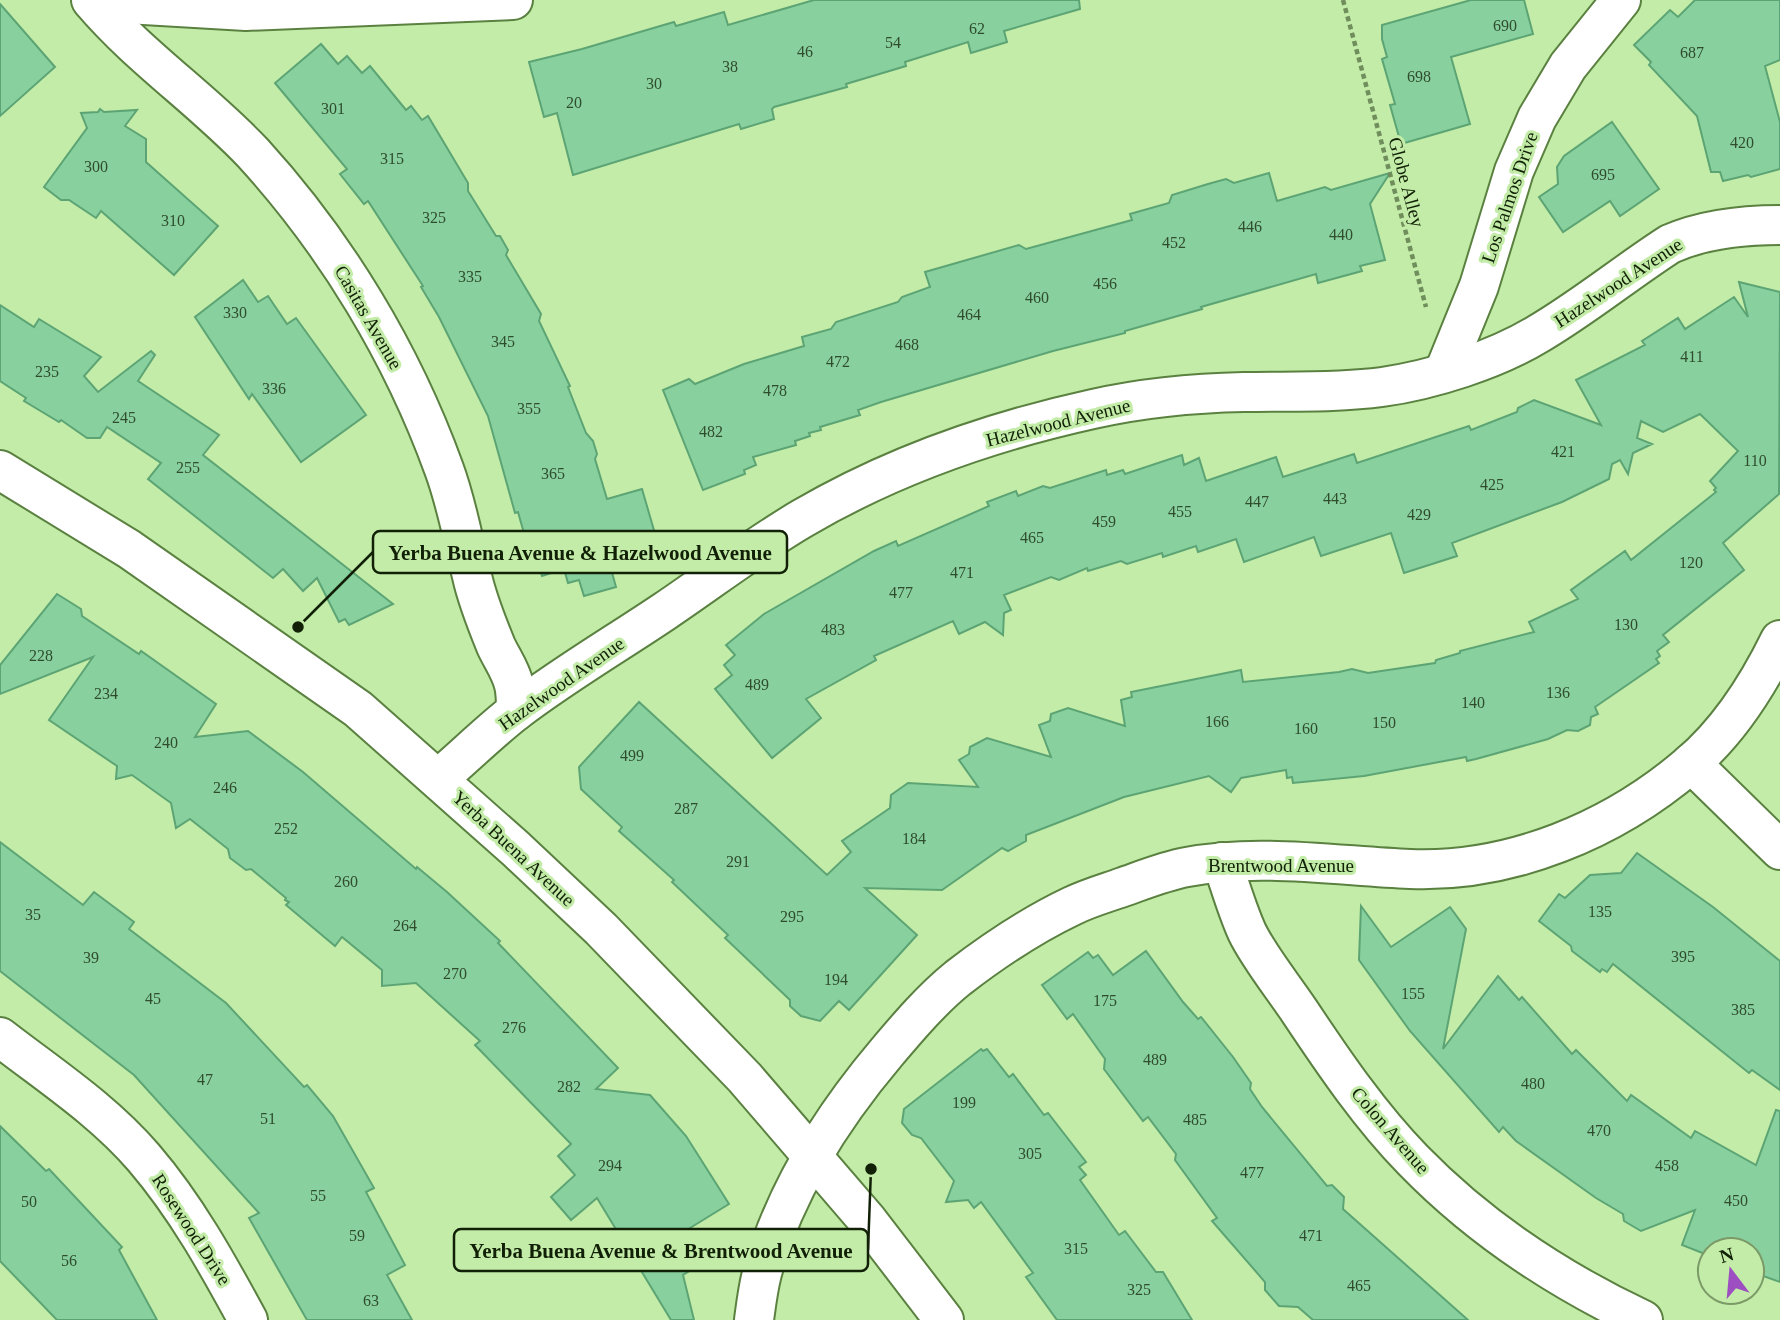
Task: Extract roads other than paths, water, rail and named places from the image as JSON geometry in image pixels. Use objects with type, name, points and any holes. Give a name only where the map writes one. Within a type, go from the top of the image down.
[{"type":"street","points":[[92,1],[246,12],[513,0]]},
{"type":"street","name":"Los Palmos Drive","points":[[1444,372],[1475,297],[1514,171],[1537,118],[1568,66],[1621,0]]},
{"type":"street","name":"Casitas Avenue","points":[[92,1],[129,40],[252,152],[304,214],[346,273],[377,325],[416,402],[444,469],[463,531],[472,579],[496,645],[514,682],[516,711]]},
{"type":"street","name":"Hazelwood Avenue","points":[[438,779],[516,711],[804,517],[875,481],[947,452],[1018,428],[1096,408],[1169,397],[1383,387],[1444,372],[1490,357],[1537,335],[1640,264],[1692,234],[1780,225]]},
{"type":"street","name":"Yerba Buena Avenue","points":[[0,470],[129,549],[358,709],[438,779],[601,929],[745,1078],[869,1222],[944,1320]]},
{"type":"street","name":"Brentwood Avenue","points":[[754,1320],[761,1276],[782,1214],[812,1154],[858,1086],[907,1029],[956,980],[1013,939],[1073,905],[1184,867],[1222,862],[1414,869],[1474,865],[1536,852],[1592,829],[1640,802],[1691,764],[1733,718],[1768,664],[1780,640]]},
{"type":"street","points":[[1691,764],[1780,850]]},
{"type":"street","name":"Colon Avenue","points":[[1222,862],[1248,934],[1337,1066],[1413,1160],[1474,1215],[1529,1258],[1595,1298],[1643,1320]]},
{"type":"street","name":"Rosewood Drive","points":[[0,1037],[96,1111],[142,1156],[178,1201],[248,1320]]},
{"type":"place","name":"Yerba Buena Avenue & Hazelwood Avenue","points":[[298,627]]},
{"type":"place","name":"Yerba Buena Avenue & Brentwood Avenue","points":[[871,1169]]}]
